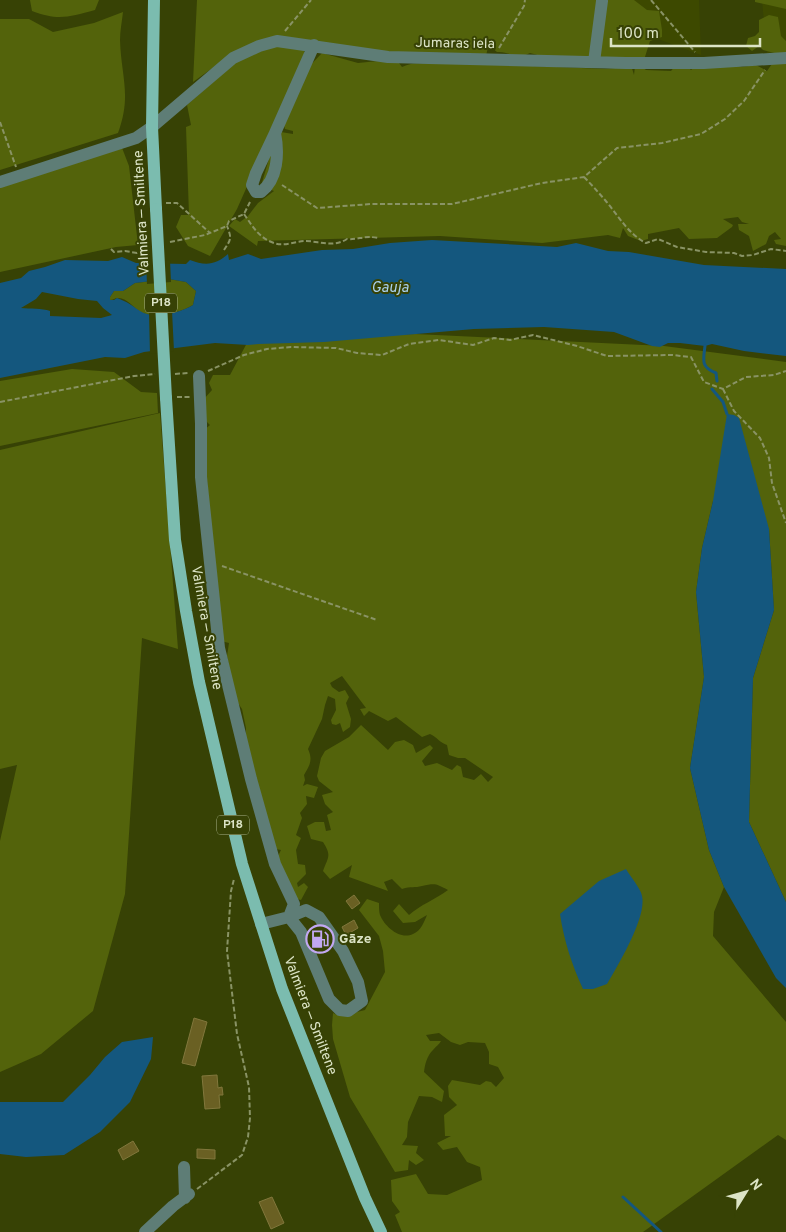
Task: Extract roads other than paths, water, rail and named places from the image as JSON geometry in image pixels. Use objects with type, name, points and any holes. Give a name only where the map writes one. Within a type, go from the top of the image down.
[{"type":"main road","name":"Valmiera — Smiltene","points":[[154,0],[152,127],[161,206],[175,540],[199,682],[242,864],[282,989],[365,1198],[381,1232]]},
{"type":"street","points":[[594,62],[602,1]]},
{"type":"street","name":"Jumaras iela","points":[[0,182],[136,138],[152,127],[233,58],[277,40],[388,58],[704,63],[786,58]]},
{"type":"street","points":[[275,134],[278,148],[275,169],[268,187],[261,192],[256,192],[252,185],[256,173],[314,45]]},
{"type":"street","points":[[199,376],[201,477],[219,648],[251,779],[276,864],[294,904],[289,917]]},
{"type":"street","points":[[261,924],[289,917],[306,910],[319,917],[343,952],[358,982],[362,1001],[348,1011],[340,1010],[329,999],[301,932],[289,917]]},
{"type":"street","points":[[145,1232],[173,1206],[187,1196],[184,1167]]},
{"type":"water","name":"Gauja","points":[[432,240],[557,247],[576,243],[608,251],[629,252],[704,265],[786,269],[786,356],[744,351],[712,344],[705,346],[668,343],[660,347],[652,346],[614,332],[544,327],[474,329],[324,342],[248,345],[215,343],[144,352],[125,358],[105,357],[0,378],[0,283],[21,278],[29,271],[65,260],[108,261],[122,257],[136,263],[186,264],[190,260],[205,264],[215,262],[228,254],[229,260],[248,254],[261,259],[390,243]],"holes":[[[169,279],[186,282],[196,291],[193,305],[174,313],[152,315],[146,314],[117,298],[110,300],[114,291],[123,291],[135,283]],[[42,292],[97,301],[112,315],[101,318],[50,316],[50,311],[47,310],[21,308],[36,299]]]},
{"type":"water","points":[[727,414],[739,418],[769,529],[774,610],[753,678],[749,822],[786,902],[786,988],[776,978],[724,887],[709,850],[690,768],[704,677],[696,592],[702,548],[713,501]]},
{"type":"water","points":[[626,869],[638,886],[642,896],[640,916],[636,928],[607,984],[593,989],[583,989],[569,953],[560,914],[599,881]]},
{"type":"water","points":[[153,1037],[151,1059],[130,1102],[100,1132],[64,1155],[26,1157],[0,1154],[0,1102],[63,1102],[105,1057],[122,1042]]},
{"type":"waterway","points":[[705,346],[705,366],[716,373],[717,381]]},
{"type":"waterway","points":[[712,389],[723,402],[727,414]]},
{"type":"waterway","points":[[623,1197],[661,1232]]},
{"type":"place","name":"Gāze","points":[[320,939]]}]
